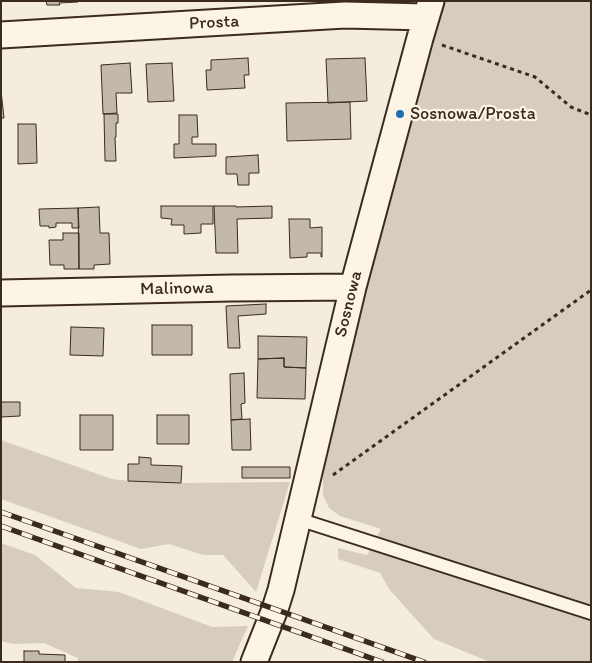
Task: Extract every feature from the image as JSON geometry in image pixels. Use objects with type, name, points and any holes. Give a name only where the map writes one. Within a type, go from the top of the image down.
[{"type":"street","name":"Prosta","points":[[1,35],[345,15],[426,19]]},
{"type":"street","name":"Sosnowa","points":[[254,662],[275,609],[286,571],[304,488],[353,287],[426,19]]},
{"type":"street","name":"Malinowa","points":[[1,294],[353,287]]},
{"type":"lane","points":[[298,519],[591,613]]},
{"type":"path","points":[[426,19],[535,77],[571,107],[591,115]]},
{"type":"path","points":[[304,488],[312,487],[332,475],[591,290]]},
{"type":"shaded area","points":[[443,1],[591,1],[591,662],[490,662],[434,639],[389,589],[380,573],[338,559],[338,548],[367,555],[381,529],[340,516],[329,508],[323,495],[323,464],[375,250]]},
{"type":"shaded area","points":[[1,440],[112,479],[181,483],[290,482],[256,592],[223,555],[203,555],[169,544],[141,549],[1,499]]},
{"type":"shaded area","points":[[1,543],[35,555],[76,588],[119,592],[212,627],[248,626],[232,662],[78,662],[78,658],[44,643],[13,644],[1,641]]},
{"type":"building","points":[[46,1],[77,1],[78,2],[47,5]]},
{"type":"building","points":[[248,58],[249,75],[244,75],[245,88],[207,90],[206,70],[211,70],[211,60]]},
{"type":"building","points":[[365,58],[367,101],[328,103],[326,59]]},
{"type":"building","points":[[130,63],[132,93],[116,93],[117,113],[103,114],[101,65]]},
{"type":"building","points":[[172,63],[174,101],[148,102],[146,64]]},
{"type":"building","points":[[1,91],[4,118],[1,118]]},
{"type":"building","points":[[350,102],[351,139],[287,141],[286,103]]},
{"type":"building","points":[[104,114],[118,114],[115,137],[116,161],[105,161]]},
{"type":"building","points":[[179,115],[197,115],[198,137],[192,137],[192,144],[216,144],[216,156],[174,158],[174,144],[179,144]]},
{"type":"building","points":[[18,124],[36,124],[37,163],[18,164]]},
{"type":"building","points":[[258,155],[259,173],[249,173],[249,185],[238,185],[237,174],[226,174],[226,157]]},
{"type":"building","points":[[161,206],[213,206],[213,224],[201,224],[201,233],[184,234],[184,225],[171,225],[172,219],[161,218]]},
{"type":"building","points":[[214,206],[272,206],[272,218],[237,219],[238,253],[216,253]]},
{"type":"building","points":[[99,207],[100,233],[109,233],[110,264],[94,265],[94,269],[79,269],[78,208]]},
{"type":"building","points":[[78,208],[79,228],[72,228],[72,223],[56,223],[56,227],[49,228],[49,226],[40,226],[39,209]]},
{"type":"building","points":[[289,219],[310,219],[310,228],[322,227],[322,257],[321,253],[307,253],[307,257],[290,258]]},
{"type":"building","points":[[63,233],[79,233],[79,269],[64,269],[64,265],[50,265],[49,240],[63,240]]},
{"type":"building","points":[[266,304],[266,314],[238,316],[240,348],[228,348],[226,306]]},
{"type":"building","points":[[152,325],[192,325],[192,355],[152,355]]},
{"type":"building","points":[[71,327],[104,328],[103,356],[70,355]]},
{"type":"building","points":[[258,336],[307,337],[306,368],[284,367],[284,358],[258,359]]},
{"type":"building","points":[[284,358],[284,367],[306,368],[305,399],[257,398],[258,359]]},
{"type":"building","points":[[244,373],[245,403],[241,404],[242,419],[231,420],[230,374]]},
{"type":"building","points":[[1,402],[20,402],[20,416],[1,417]]},
{"type":"building","points":[[80,415],[113,415],[113,450],[80,450]]},
{"type":"building","points":[[157,415],[189,415],[189,444],[157,444]]},
{"type":"building","points":[[250,419],[251,450],[232,450],[231,420]]},
{"type":"building","points":[[139,457],[151,458],[151,465],[182,466],[181,483],[128,481],[128,464],[139,464]]},
{"type":"building","points":[[242,467],[290,467],[290,478],[242,478]]},
{"type":"building","points":[[24,651],[39,651],[39,654],[65,655],[65,662],[24,662]]},
{"type":"railway","points":[[1,512],[424,662]]},
{"type":"railway","points":[[1,526],[382,662]]},
{"type":"place","name":"Sosnowa/Prosta","points":[[400,114]]}]
